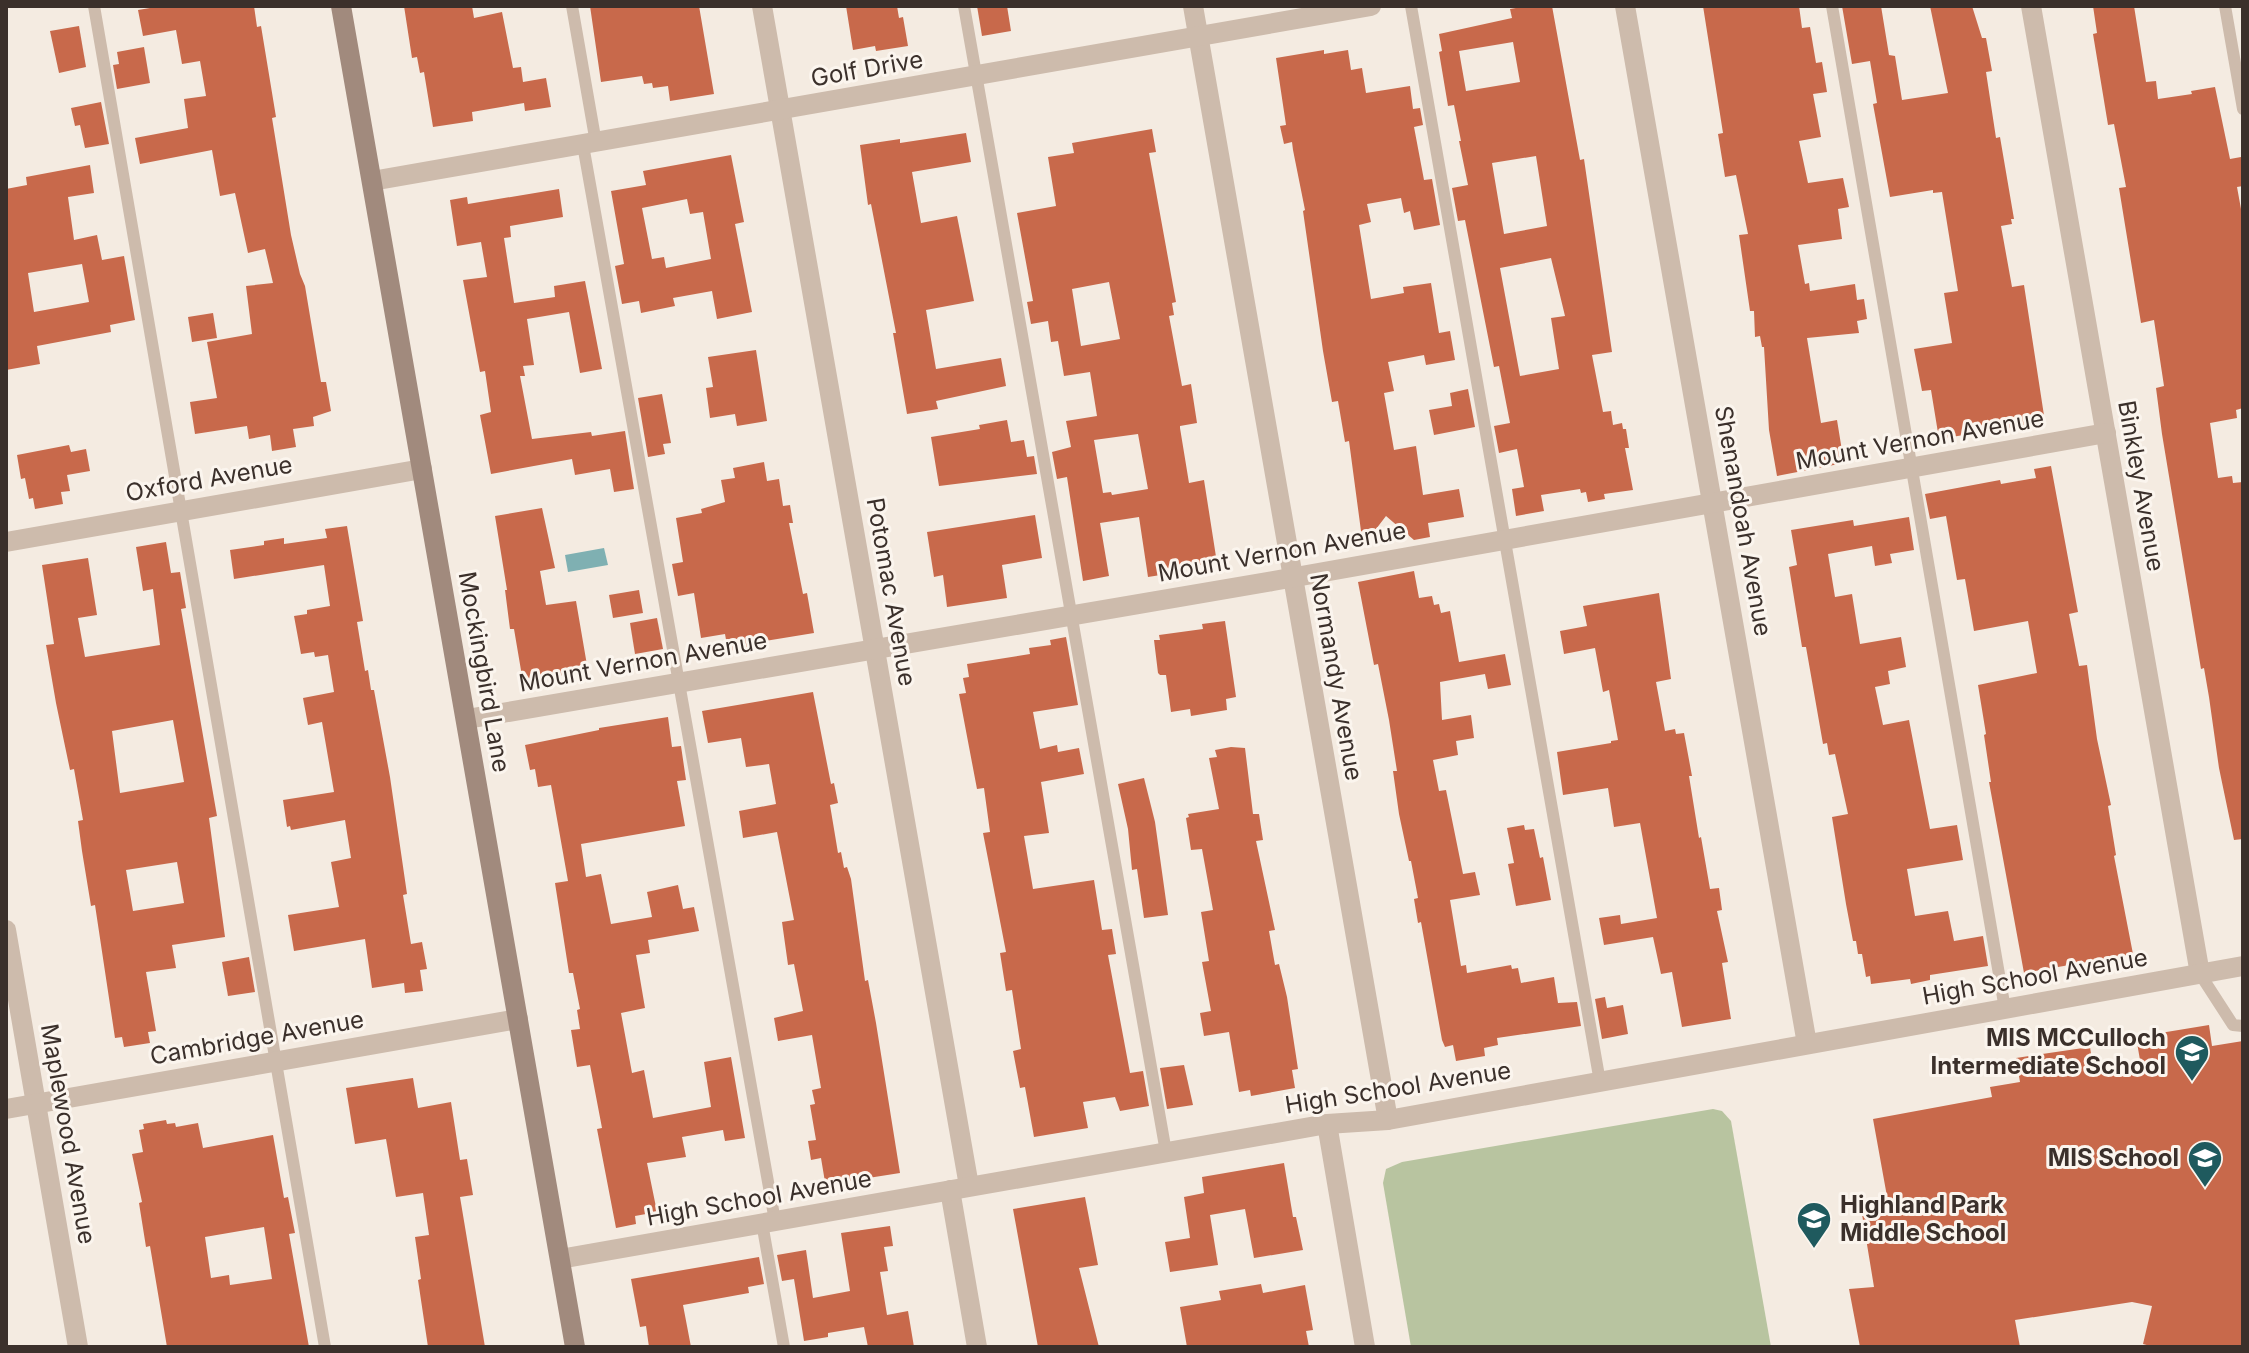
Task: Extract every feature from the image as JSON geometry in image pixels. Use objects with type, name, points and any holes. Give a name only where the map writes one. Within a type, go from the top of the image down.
[{"type":"main road","name":"Mockingbird Lane","points":[[341,6],[575,1347]]},
{"type":"street","name":"Potomac Avenue","points":[[762,6],[874,648],[960,1188],[977,1347]]},
{"type":"street","name":"Normandy Avenue","points":[[1193,6],[1388,1120]]},
{"type":"street","name":"Golf Drive","points":[[372,181],[1371,6]]},
{"type":"street","name":"Shenandoah Avenue","points":[[1625,6],[1807,1044]]},
{"type":"street","name":"Binkley Avenue","points":[[2031,6],[2200,974]]},
{"type":"street","name":"Mount Vernon Avenue","points":[[467,719],[2106,433]]},
{"type":"street","name":"Oxford Avenue","points":[[6,542],[422,469]]},
{"type":"street","name":"Maplewood Avenue","points":[[6,930],[78,1347]]},
{"type":"street","name":"High School Avenue","points":[[560,1259],[1327,1124],[1388,1120],[2243,966]]},
{"type":"street","name":"Cambridge Avenue","points":[[6,1109],[518,1019]]},
{"type":"street","points":[[1327,1124],[1365,1347]]},
{"type":"lane","points":[[94,6],[325,1347]]},
{"type":"lane","points":[[572,6],[589,144],[681,681],[768,1222],[784,1347]]},
{"type":"lane","points":[[964,6],[1166,1152]]},
{"type":"lane","points":[[1411,6],[1600,1082]]},
{"type":"lane","points":[[1832,6],[2005,1009]]},
{"type":"lane","points":[[2225,6],[2243,109]]},
{"type":"lane","points":[[2200,974],[2233,1025],[2243,1026]]},
{"type":"green space","points":[[1713,1109],[1722,1111],[1731,1121],[1771,1347],[1411,1347],[1383,1183],[1386,1169],[1402,1162]]},
{"type":"water","points":[[604,548],[608,565],[568,572],[565,555]]},
{"type":"building","points":[[162,6],[254,6],[257,27],[261,26],[291,235],[305,286],[321,382],[326,382],[331,411],[313,417],[314,426],[293,429],[296,447],[272,451],[270,435],[249,439],[247,426],[195,434],[190,402],[217,398],[207,342],[252,334],[246,286],[273,283],[265,249],[248,253],[235,193],[220,196],[212,150],[140,164],[135,138],[188,128],[184,99],[206,96],[200,61],[182,64],[176,30],[143,36],[138,10]]},
{"type":"building","points":[[404,6],[472,6],[474,18],[502,12],[513,68],[521,67],[523,82],[546,78],[551,107],[525,111],[524,103],[472,112],[473,121],[433,127],[424,72],[420,73],[417,57],[412,58]]},
{"type":"building","points":[[590,6],[699,6],[714,94],[670,101],[668,86],[653,88],[652,83],[644,84],[642,76],[601,82]]},
{"type":"building","points":[[846,6],[897,6],[899,18],[903,17],[908,46],[876,51],[875,46],[853,50]]},
{"type":"building","points":[[977,6],[1007,6],[1011,31],[982,36]]},
{"type":"building","points":[[1552,6],[1580,160],[1584,159],[1612,352],[1592,355],[1603,412],[1611,411],[1613,425],[1622,423],[1623,429],[1626,429],[1629,448],[1625,448],[1633,490],[1604,494],[1605,499],[1588,502],[1586,492],[1581,493],[1580,489],[1541,495],[1544,511],[1516,516],[1512,489],[1524,487],[1517,449],[1499,453],[1494,426],[1510,423],[1499,366],[1494,367],[1465,220],[1458,221],[1452,188],[1468,185],[1454,105],[1448,106],[1439,52],[1442,51],[1439,34],[1512,18],[1510,9]],"holes":[[[1513,42],[1520,82],[1466,91],[1459,51]],[[1536,156],[1547,226],[1504,234],[1492,163]],[[1551,258],[1565,316],[1551,318],[1559,369],[1520,376],[1500,268]]]},
{"type":"building","points":[[1703,6],[1799,6],[1802,28],[1810,27],[1816,63],[1822,62],[1827,92],[1813,94],[1821,137],[1799,141],[1808,183],[1843,178],[1849,207],[1838,209],[1842,239],[1798,245],[1805,284],[1809,283],[1810,291],[1855,284],[1857,300],[1864,299],[1867,319],[1857,321],[1859,333],[1807,338],[1821,423],[1837,420],[1844,463],[1777,476],[1769,430],[1764,347],[1760,336],[1755,337],[1754,311],[1750,311],[1739,235],[1748,234],[1736,175],[1725,177],[1718,134],[1723,133]]},
{"type":"building","points":[[1842,6],[1881,6],[1889,55],[1895,56],[1902,100],[1948,93],[1930,6],[1972,6],[1982,38],[1986,38],[1992,71],[1986,72],[1996,138],[2000,137],[2014,219],[2011,219],[2012,224],[2001,226],[2012,287],[2024,285],[2045,422],[1939,439],[1931,390],[1922,391],[1914,349],[1952,343],[1944,293],[1958,291],[1942,192],[1933,193],[1933,190],[1890,197],[1873,104],[1877,103],[1870,61],[1852,64]]},
{"type":"building","points":[[2093,6],[2134,6],[2146,82],[2156,81],[2158,99],[2215,87],[2230,159],[2241,157],[2243,186],[2237,187],[2243,220],[2243,408],[2236,410],[2237,418],[2210,423],[2218,478],[2232,476],[2233,483],[2243,482],[2243,839],[2234,840],[2219,768],[2204,668],[2201,669],[2162,434],[2156,388],[2164,386],[2154,320],[2141,323],[2119,188],[2126,187],[2114,124],[2108,125],[2093,34],[2097,33]]},
{"type":"building","points":[[79,26],[86,67],[59,73],[50,31]]},
{"type":"building","points":[[144,47],[150,83],[117,89],[113,65],[119,64],[117,52]]},
{"type":"building","points":[[1324,50],[1324,54],[1348,50],[1351,70],[1362,68],[1366,93],[1410,86],[1413,109],[1420,108],[1423,125],[1414,127],[1424,180],[1432,179],[1440,225],[1414,230],[1410,211],[1404,213],[1401,198],[1367,204],[1371,222],[1359,225],[1371,299],[1404,293],[1403,287],[1431,283],[1439,333],[1450,331],[1455,360],[1426,365],[1424,355],[1388,362],[1394,391],[1384,393],[1394,450],[1416,446],[1423,495],[1459,489],[1464,517],[1428,523],[1430,537],[1414,540],[1386,516],[1363,546],[1349,441],[1345,442],[1338,401],[1332,402],[1323,351],[1305,210],[1292,142],[1284,144],[1280,126],[1286,125],[1276,58]]},
{"type":"building","points":[[101,102],[109,144],[85,148],[80,125],[75,126],[71,108]]},
{"type":"building","points":[[1152,129],[1156,152],[1149,153],[1176,302],[1172,303],[1174,315],[1169,316],[1182,386],[1191,384],[1197,423],[1180,428],[1189,483],[1204,480],[1217,563],[1166,569],[1167,574],[1148,577],[1139,517],[1100,523],[1109,576],[1083,581],[1067,477],[1057,479],[1052,452],[1071,447],[1066,421],[1097,416],[1090,372],[1064,376],[1058,341],[1051,342],[1048,321],[1031,324],[1027,302],[1033,301],[1017,213],[1056,206],[1048,157],[1074,153],[1072,143]],"holes":[[[1109,282],[1120,339],[1081,346],[1072,289]],[[1138,434],[1148,489],[1112,495],[1111,492],[1103,493],[1094,440]]]},
{"type":"building","points":[[966,133],[971,162],[912,172],[921,223],[957,216],[974,301],[926,310],[936,369],[1001,358],[1006,386],[936,401],[938,409],[907,414],[893,333],[896,333],[871,204],[868,205],[860,145],[900,139],[900,143]]},
{"type":"building","points":[[731,155],[744,222],[735,224],[752,312],[717,319],[712,291],[673,298],[675,306],[641,313],[639,301],[622,304],[615,266],[624,264],[611,191],[646,185],[643,171]],"holes":[[[687,199],[690,214],[703,212],[711,259],[666,268],[664,257],[652,259],[642,208]]]},
{"type":"building","points":[[90,165],[94,193],[68,197],[74,240],[97,235],[102,260],[124,256],[135,320],[110,325],[111,332],[37,346],[40,364],[6,370],[6,189],[27,185],[26,177]],"holes":[[[82,264],[89,302],[34,312],[28,273]]]},
{"type":"building","points":[[559,189],[563,217],[510,226],[511,237],[504,238],[514,303],[555,297],[554,286],[585,281],[602,369],[580,373],[569,312],[527,319],[534,365],[523,366],[525,376],[520,376],[532,439],[625,431],[634,489],[614,492],[610,469],[575,475],[572,459],[491,474],[480,415],[491,412],[485,371],[480,372],[463,280],[487,277],[481,242],[457,246],[450,200],[467,197],[468,204]]},
{"type":"building","points":[[213,313],[217,338],[192,342],[188,317]]},
{"type":"building","points":[[756,350],[767,421],[737,426],[735,414],[710,418],[706,388],[713,387],[708,357]]},
{"type":"building","points":[[1468,389],[1475,427],[1434,435],[1429,410],[1452,406],[1450,393]]},
{"type":"building","points":[[662,394],[671,443],[663,444],[665,454],[648,457],[638,398]]},
{"type":"building","points":[[1007,420],[1011,442],[1024,440],[1027,457],[1034,456],[1037,474],[939,486],[931,437],[980,429],[979,425]]},
{"type":"building","points":[[69,445],[71,452],[86,449],[90,471],[67,475],[70,491],[61,492],[63,504],[35,509],[33,498],[29,499],[25,478],[21,479],[17,455]]},
{"type":"building","points":[[764,462],[767,481],[779,479],[783,506],[790,505],[793,523],[789,523],[814,633],[752,643],[752,647],[728,651],[725,634],[701,638],[694,593],[678,596],[672,564],[683,562],[676,518],[702,513],[701,509],[725,502],[721,480],[735,478],[733,468]]},
{"type":"building","points":[[2051,466],[2078,612],[2069,614],[2079,666],[2087,665],[2097,739],[2111,805],[2108,806],[2114,856],[2133,954],[2024,973],[1989,782],[1986,734],[1978,685],[2037,673],[2028,621],[1974,631],[1965,579],[1957,580],[1946,516],[1930,519],[1925,494],[2000,480],[2001,484],[2036,478],[2034,469]]},
{"type":"building","points":[[542,508],[555,568],[540,571],[546,605],[576,601],[588,671],[523,682],[514,629],[510,629],[495,516]]},
{"type":"building","points":[[1035,515],[1042,558],[1002,565],[1007,598],[947,607],[943,575],[934,577],[927,532]]},
{"type":"building","points":[[1909,517],[1914,550],[1890,554],[1892,563],[1875,566],[1872,546],[1828,554],[1835,597],[1852,594],[1860,644],[1901,637],[1906,667],[1888,671],[1890,684],[1875,687],[1883,725],[1909,720],[1930,829],[1957,825],[1963,860],[1907,869],[1915,916],[1948,911],[1954,941],[1983,936],[1988,966],[1930,975],[1930,980],[1911,984],[1910,979],[1871,984],[1870,976],[1866,977],[1862,954],[1858,954],[1856,941],[1853,941],[1846,904],[1832,817],[1848,814],[1835,754],[1829,755],[1827,743],[1823,744],[1806,647],[1802,647],[1789,567],[1797,565],[1791,530],[1853,520],[1854,526]]},
{"type":"building","points":[[347,526],[363,621],[357,622],[365,671],[368,670],[371,690],[374,690],[390,777],[411,944],[422,942],[427,969],[420,970],[423,991],[405,993],[404,983],[372,988],[365,939],[294,951],[288,915],[339,907],[331,862],[351,858],[345,820],[291,830],[290,826],[287,827],[283,800],[334,792],[322,722],[308,725],[303,698],[334,692],[328,655],[315,657],[314,652],[301,654],[294,616],[330,606],[324,565],[234,579],[230,550],[264,545],[264,541],[284,538],[284,544],[327,538],[325,529]]},
{"type":"building","points":[[166,542],[171,573],[180,572],[186,608],[181,609],[217,816],[209,818],[225,937],[172,945],[176,968],[146,972],[156,1031],[148,1032],[150,1043],[124,1047],[122,1037],[115,1038],[95,905],[91,906],[82,851],[78,821],[83,820],[46,645],[54,644],[42,565],[88,558],[97,615],[78,618],[85,657],[160,645],[153,589],[143,591],[136,547]],"holes":[[[173,720],[184,782],[120,793],[112,731]],[[177,862],[184,903],[133,911],[126,870]]]},
{"type":"building","points":[[1414,571],[1419,598],[1432,596],[1434,605],[1439,604],[1441,613],[1450,611],[1459,662],[1505,654],[1511,685],[1488,689],[1485,674],[1440,682],[1442,720],[1471,715],[1474,738],[1456,741],[1458,755],[1433,760],[1439,791],[1446,790],[1463,874],[1475,872],[1480,895],[1450,900],[1461,966],[1466,965],[1467,973],[1511,965],[1512,969],[1518,968],[1521,983],[1554,977],[1558,1003],[1577,1002],[1581,1026],[1497,1038],[1498,1045],[1484,1048],[1485,1056],[1456,1061],[1453,1045],[1445,1047],[1442,1040],[1421,922],[1418,923],[1414,899],[1418,898],[1399,814],[1393,771],[1397,771],[1389,720],[1378,664],[1374,665],[1358,582]]},
{"type":"building","points":[[639,590],[643,613],[613,618],[609,595]]},
{"type":"building","points":[[1659,593],[1671,679],[1656,682],[1665,731],[1675,729],[1676,734],[1684,733],[1699,838],[1710,889],[1719,888],[1722,910],[1717,911],[1728,962],[1722,963],[1731,1019],[1682,1027],[1672,972],[1661,974],[1653,937],[1604,945],[1599,918],[1620,915],[1621,924],[1657,918],[1640,823],[1614,827],[1608,788],[1563,795],[1557,752],[1618,740],[1609,690],[1603,692],[1595,648],[1564,654],[1560,631],[1587,626],[1583,606]]},
{"type":"building","points":[[657,618],[663,649],[635,654],[630,623]]},
{"type":"building","points":[[1225,621],[1236,697],[1226,699],[1227,710],[1191,716],[1190,709],[1171,712],[1166,675],[1158,673],[1154,640],[1160,640],[1159,635],[1203,629],[1202,624]]},
{"type":"building","points":[[1066,637],[1078,705],[1033,712],[1040,749],[1057,745],[1058,752],[1079,748],[1084,774],[1041,782],[1049,833],[1024,836],[1033,889],[1094,880],[1102,930],[1112,929],[1116,954],[1108,955],[1130,1073],[1143,1071],[1149,1106],[1120,1111],[1115,1097],[1083,1102],[1088,1128],[1034,1137],[1025,1087],[1020,1088],[1013,1051],[1021,1049],[1012,990],[1006,991],[1000,953],[1006,952],[983,833],[990,832],[984,788],[977,789],[959,694],[966,693],[963,678],[969,677],[967,664],[1030,654],[1029,648],[1051,645],[1050,640]]},
{"type":"building","points":[[813,692],[831,784],[834,783],[838,803],[830,805],[838,853],[841,852],[844,868],[847,867],[851,879],[865,981],[868,980],[876,1023],[900,1173],[830,1184],[830,1181],[825,1182],[821,1158],[811,1160],[808,1141],[816,1140],[810,1105],[815,1104],[812,1090],[821,1088],[812,1035],[778,1041],[774,1018],[803,1011],[794,964],[788,965],[782,922],[794,920],[777,832],[743,838],[739,811],[776,804],[769,764],[746,767],[741,738],[708,743],[702,711]]},
{"type":"building","points":[[668,717],[672,747],[681,746],[686,780],[677,781],[685,826],[581,844],[586,877],[601,874],[611,924],[652,917],[647,892],[678,885],[683,909],[694,907],[699,931],[648,940],[650,953],[636,955],[645,1008],[621,1013],[632,1073],[644,1070],[653,1118],[711,1107],[704,1062],[731,1057],[745,1138],[725,1141],[723,1130],[682,1137],[686,1157],[647,1163],[657,1212],[635,1216],[636,1224],[616,1228],[597,1129],[602,1128],[590,1065],[577,1067],[571,1030],[580,1029],[577,1010],[580,1009],[573,973],[569,973],[555,883],[568,881],[551,785],[538,787],[535,769],[530,770],[525,745],[599,728]]},
{"type":"building","points":[[1245,748],[1253,814],[1259,814],[1263,840],[1256,841],[1275,930],[1269,931],[1275,965],[1279,964],[1287,997],[1298,1069],[1292,1070],[1295,1088],[1251,1096],[1250,1090],[1239,1092],[1229,1032],[1204,1036],[1200,1013],[1211,1011],[1202,962],[1209,961],[1201,912],[1213,910],[1202,849],[1191,850],[1186,818],[1188,814],[1219,809],[1209,758],[1217,757],[1215,750]]},
{"type":"building","points":[[1144,778],[1155,822],[1168,915],[1144,918],[1137,869],[1132,870],[1128,829],[1118,784]]},
{"type":"building","points":[[1524,825],[1525,830],[1534,829],[1551,900],[1516,906],[1508,864],[1514,863],[1507,828]]},
{"type":"building","points":[[249,957],[255,992],[228,996],[222,962]]},
{"type":"building","points":[[1605,997],[1607,1008],[1623,1005],[1628,1034],[1602,1039],[1595,999]]},
{"type":"building","points":[[2209,1025],[2212,1046],[2243,1041],[2243,1347],[2154,1347],[2143,1344],[2152,1306],[2132,1302],[2015,1320],[2020,1347],[1860,1347],[1849,1289],[1874,1287],[1861,1208],[1888,1202],[1873,1119],[1992,1097],[1990,1087],[2020,1082],[2016,1058],[2090,1047],[2093,1067],[2140,1060],[2136,1037]]},
{"type":"building","points":[[1184,1065],[1193,1105],[1167,1109],[1160,1068]]},
{"type":"building","points":[[413,1078],[418,1108],[451,1102],[460,1160],[467,1159],[473,1195],[460,1197],[485,1347],[428,1347],[415,1237],[429,1235],[423,1193],[396,1197],[386,1139],[355,1144],[346,1088]]},
{"type":"building","points":[[166,1120],[167,1124],[175,1123],[176,1127],[198,1123],[203,1148],[273,1135],[284,1198],[288,1197],[295,1233],[289,1234],[309,1347],[167,1347],[150,1246],[146,1247],[139,1203],[142,1202],[132,1154],[143,1152],[139,1130],[144,1129],[143,1124]],"holes":[[[264,1227],[272,1279],[230,1285],[229,1275],[211,1278],[205,1237]]]},
{"type":"building","points":[[1284,1163],[1293,1217],[1296,1217],[1303,1250],[1254,1258],[1245,1209],[1210,1215],[1218,1265],[1170,1272],[1165,1242],[1190,1238],[1184,1197],[1204,1193],[1202,1177]]},
{"type":"building","points":[[1085,1197],[1098,1265],[1079,1268],[1099,1347],[1038,1347],[1013,1209]]},
{"type":"building","points":[[890,1226],[893,1246],[884,1247],[888,1271],[880,1272],[887,1315],[908,1311],[914,1347],[868,1347],[864,1327],[804,1341],[794,1279],[782,1281],[777,1255],[806,1250],[813,1298],[850,1291],[841,1233]]},
{"type":"building","points":[[759,1257],[764,1284],[748,1287],[749,1293],[683,1305],[691,1347],[649,1347],[646,1326],[640,1327],[631,1279]]},
{"type":"building","points":[[1261,1284],[1263,1293],[1305,1285],[1313,1330],[1306,1331],[1309,1347],[1187,1347],[1180,1307],[1221,1300],[1219,1291]]},
{"type":"place","name":"MIS MCCulloch Intermediate School","points":[[2192,1083]]},
{"type":"place","name":"MIS School","points":[[2205,1189]]},
{"type":"place","name":"Highland Park Middle School","points":[[1814,1250]]}]
